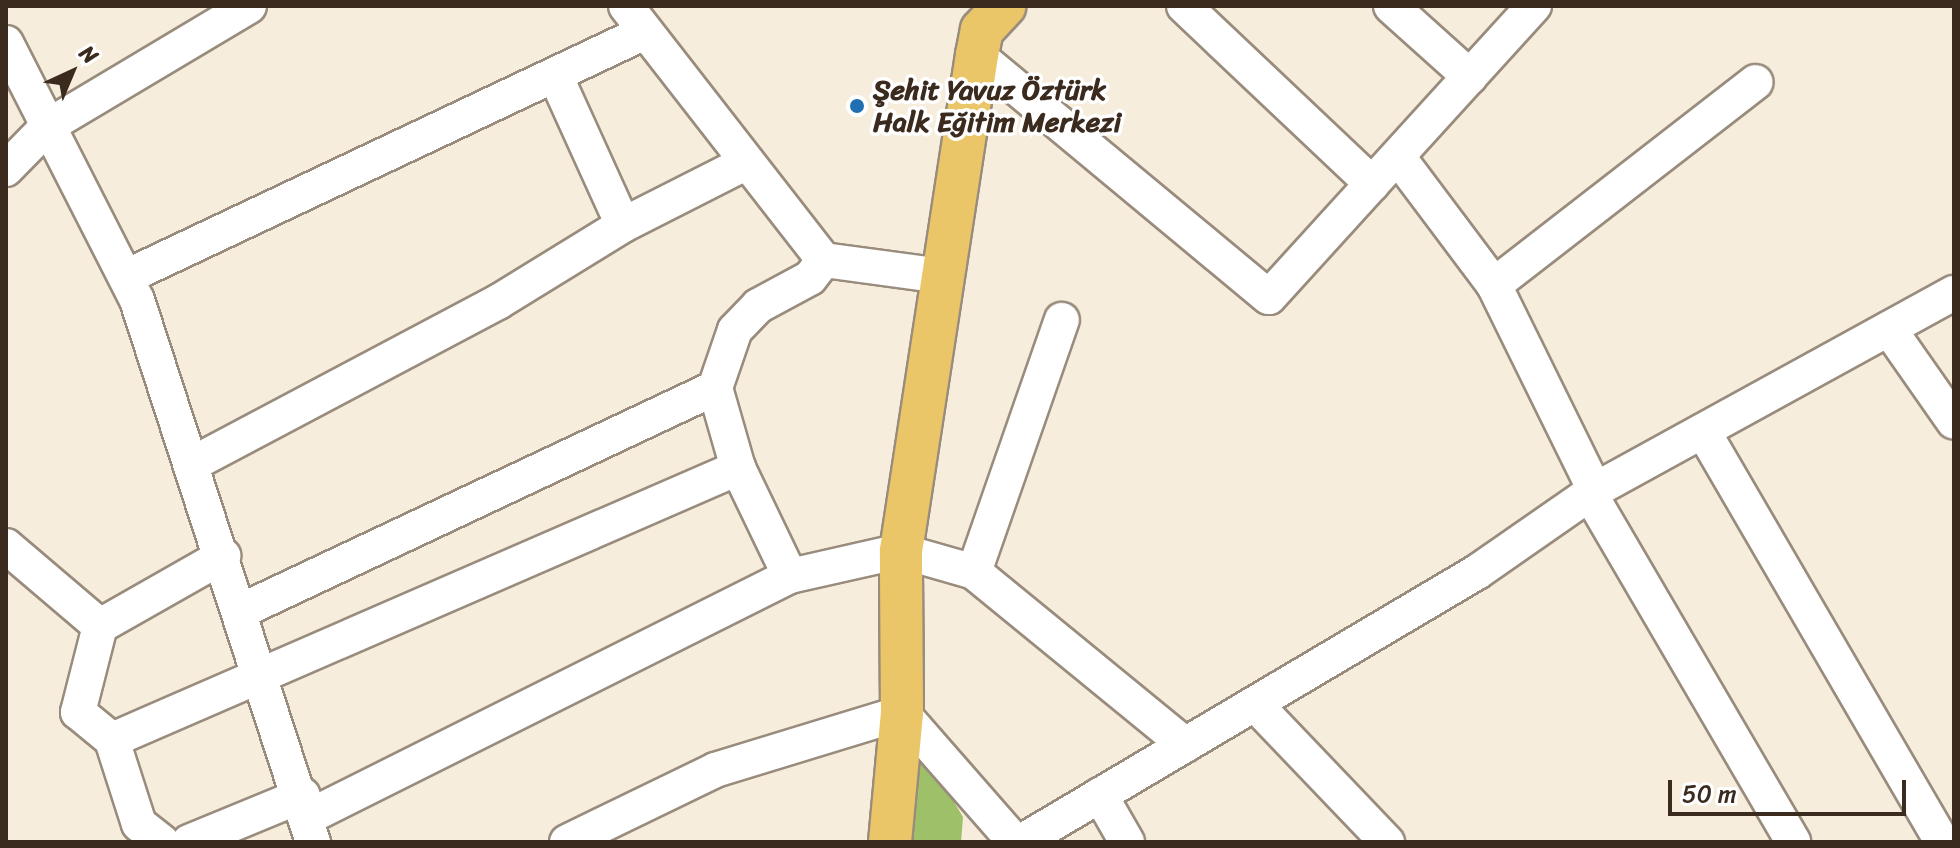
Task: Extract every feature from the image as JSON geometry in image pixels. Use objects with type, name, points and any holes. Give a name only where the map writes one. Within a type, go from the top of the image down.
[{"type":"main road","points":[[890,842],[902,713],[901,551],[977,55],[982,30],[1004,6]]},
{"type":"street","points":[[6,169],[48,126],[249,6]]},
{"type":"street","points":[[1184,6],[1372,184]]},
{"type":"street","points":[[1391,6],[1470,77]]},
{"type":"street","points":[[977,55],[1269,297],[1534,6]]},
{"type":"street","points":[[126,277],[555,75],[635,19],[824,260],[943,276]]},
{"type":"street","points":[[6,43],[126,277],[223,556],[308,818]]},
{"type":"street","points":[[555,75],[623,225]]},
{"type":"street","points":[[1494,285],[1756,82]]},
{"type":"street","points":[[1398,157],[1494,285],[1593,492],[1793,842]]},
{"type":"street","points":[[192,464],[498,302],[623,225],[747,162]]},
{"type":"street","points":[[790,576],[738,468],[715,388],[735,330],[758,306],[810,278],[824,260]]},
{"type":"street","points":[[1021,842],[1477,572],[1593,492],[1954,293]]},
{"type":"street","points":[[974,572],[1062,320]]},
{"type":"street","points":[[1889,329],[1954,422]]},
{"type":"street","points":[[241,611],[715,388]]},
{"type":"street","points":[[1703,431],[1942,842]]},
{"type":"street","points":[[112,740],[738,468]]},
{"type":"street","points":[[6,546],[100,626]]},
{"type":"street","points":[[189,842],[308,818],[790,576],[901,551],[974,572],[1185,745]]},
{"type":"street","points":[[162,842],[139,824],[112,740],[78,712],[100,626],[223,556]]},
{"type":"street","points":[[1255,704],[1387,842]]},
{"type":"street","points":[[567,842],[715,770],[902,713],[1015,842]]},
{"type":"street","points":[[1100,795],[1127,842]]},
{"type":"green space","points":[[923,750],[963,817],[961,842],[904,842],[913,751]]},
{"type":"place","name":"Şehit Yavuz Öztürk Halk Eğitim Merkezi","points":[[857,106]]}]
